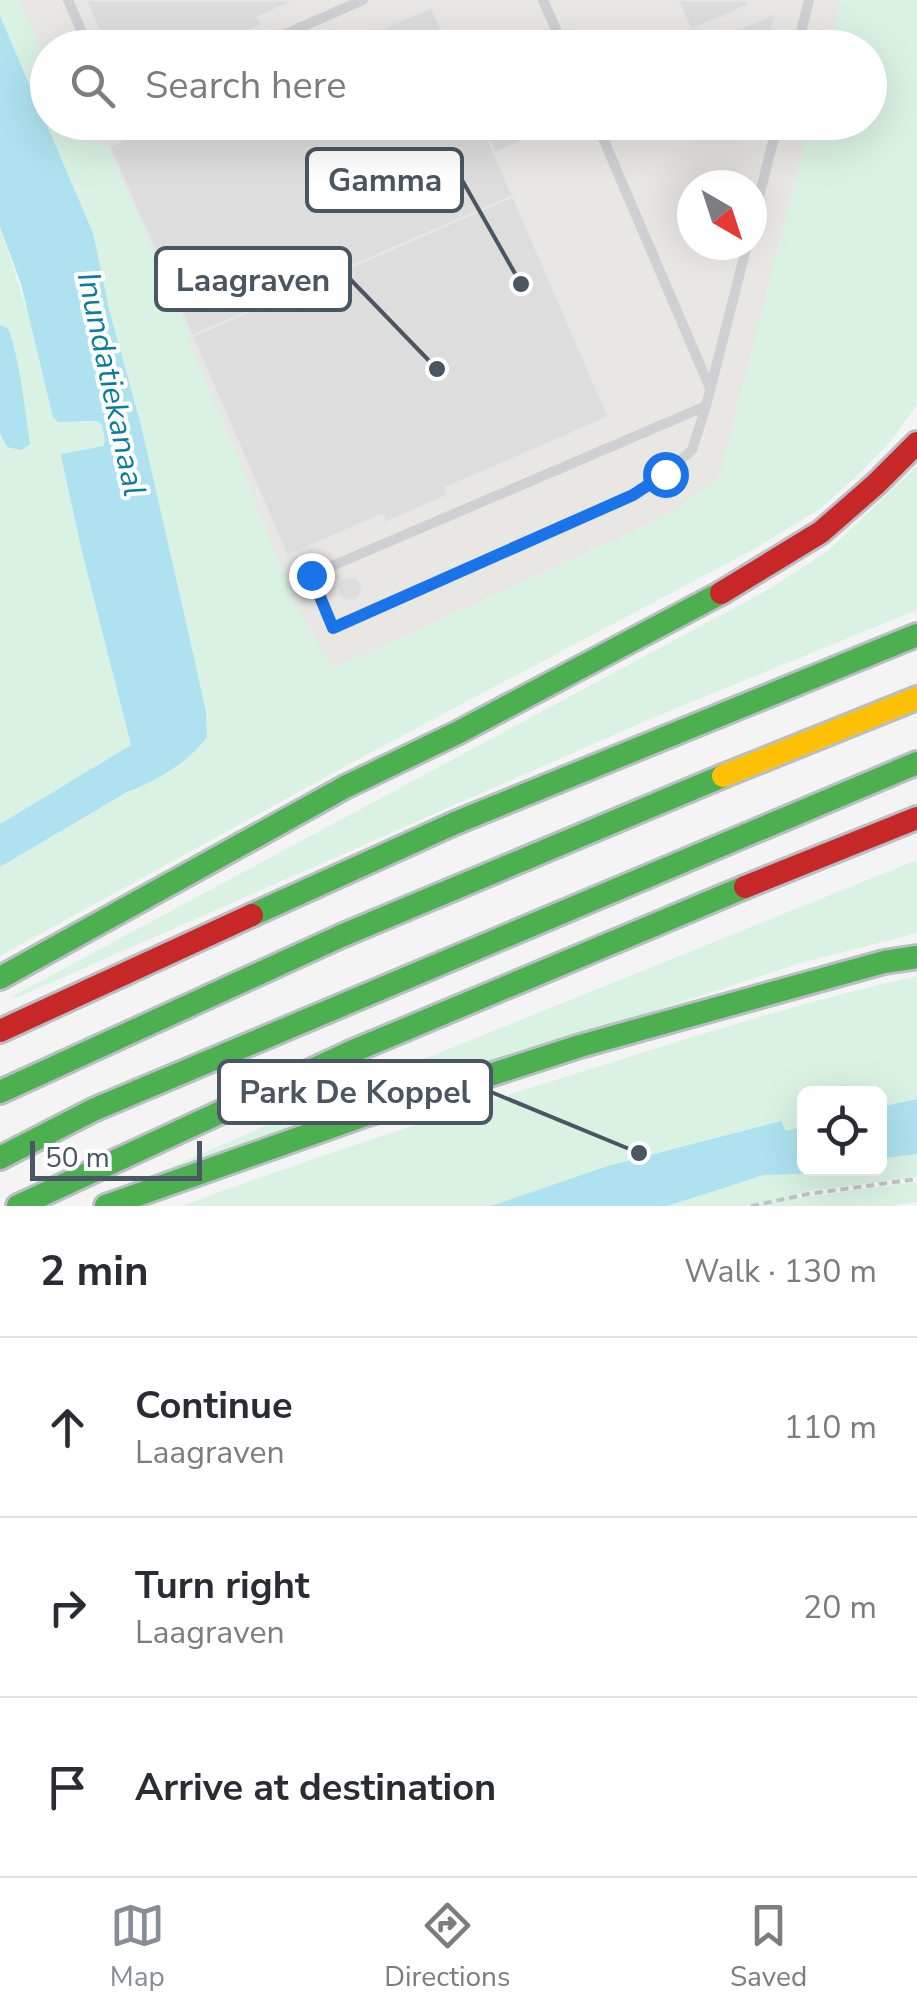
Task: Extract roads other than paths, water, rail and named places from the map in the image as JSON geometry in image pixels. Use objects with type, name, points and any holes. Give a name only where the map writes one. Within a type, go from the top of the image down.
[{"type":"highway","points":[[0,978],[345,786],[460,732],[740,583],[821,532],[917,443]]},
{"type":"highway","points":[[0,1031],[456,823],[917,634]]},
{"type":"highway","points":[[0,1092],[474,878],[917,698]]},
{"type":"highway","points":[[0,1158],[93,1110],[917,763]]},
{"type":"highway","points":[[18,1206],[176,1130],[440,1012],[907,822]]},
{"type":"highway","points":[[106,1206],[562,1051],[884,962],[917,958]]},
{"type":"lane","points":[[68,0],[81,30]]},
{"type":"lane","points":[[295,30],[363,0]]},
{"type":"lane","points":[[543,0],[556,30]]},
{"type":"lane","points":[[801,30],[809,0]]},
{"type":"lane","points":[[604,140],[710,388]]},
{"type":"lane","points":[[766,170],[773,140]]},
{"type":"lane","points":[[706,406],[311,575],[333,628],[633,495],[692,450],[706,406],[743,260]]},
{"type":"water","name":"Inundatiekanaal","points":[[0,16],[30,86],[30,140],[53,140],[93,233],[193,653],[206,712],[207,737],[171,770],[0,867],[0,824],[131,745],[61,456],[103,446],[102,425],[96,421],[58,422],[53,417],[21,284],[0,227]]},
{"type":"water","points":[[0,325],[8,328],[22,385],[30,444],[21,450],[7,447],[0,433]]},
{"type":"water","points":[[917,1099],[917,1154],[887,1158],[887,1105]]},
{"type":"water","points":[[781,1121],[786,1131],[797,1128],[797,1174],[764,1175],[667,1206],[491,1206],[608,1166]]},
{"type":"place","name":"Gamma","points":[[521,284]]},
{"type":"place","name":"Laagraven","points":[[437,369]]},
{"type":"place","name":"Park De Koppel","points":[[639,1153]]}]
